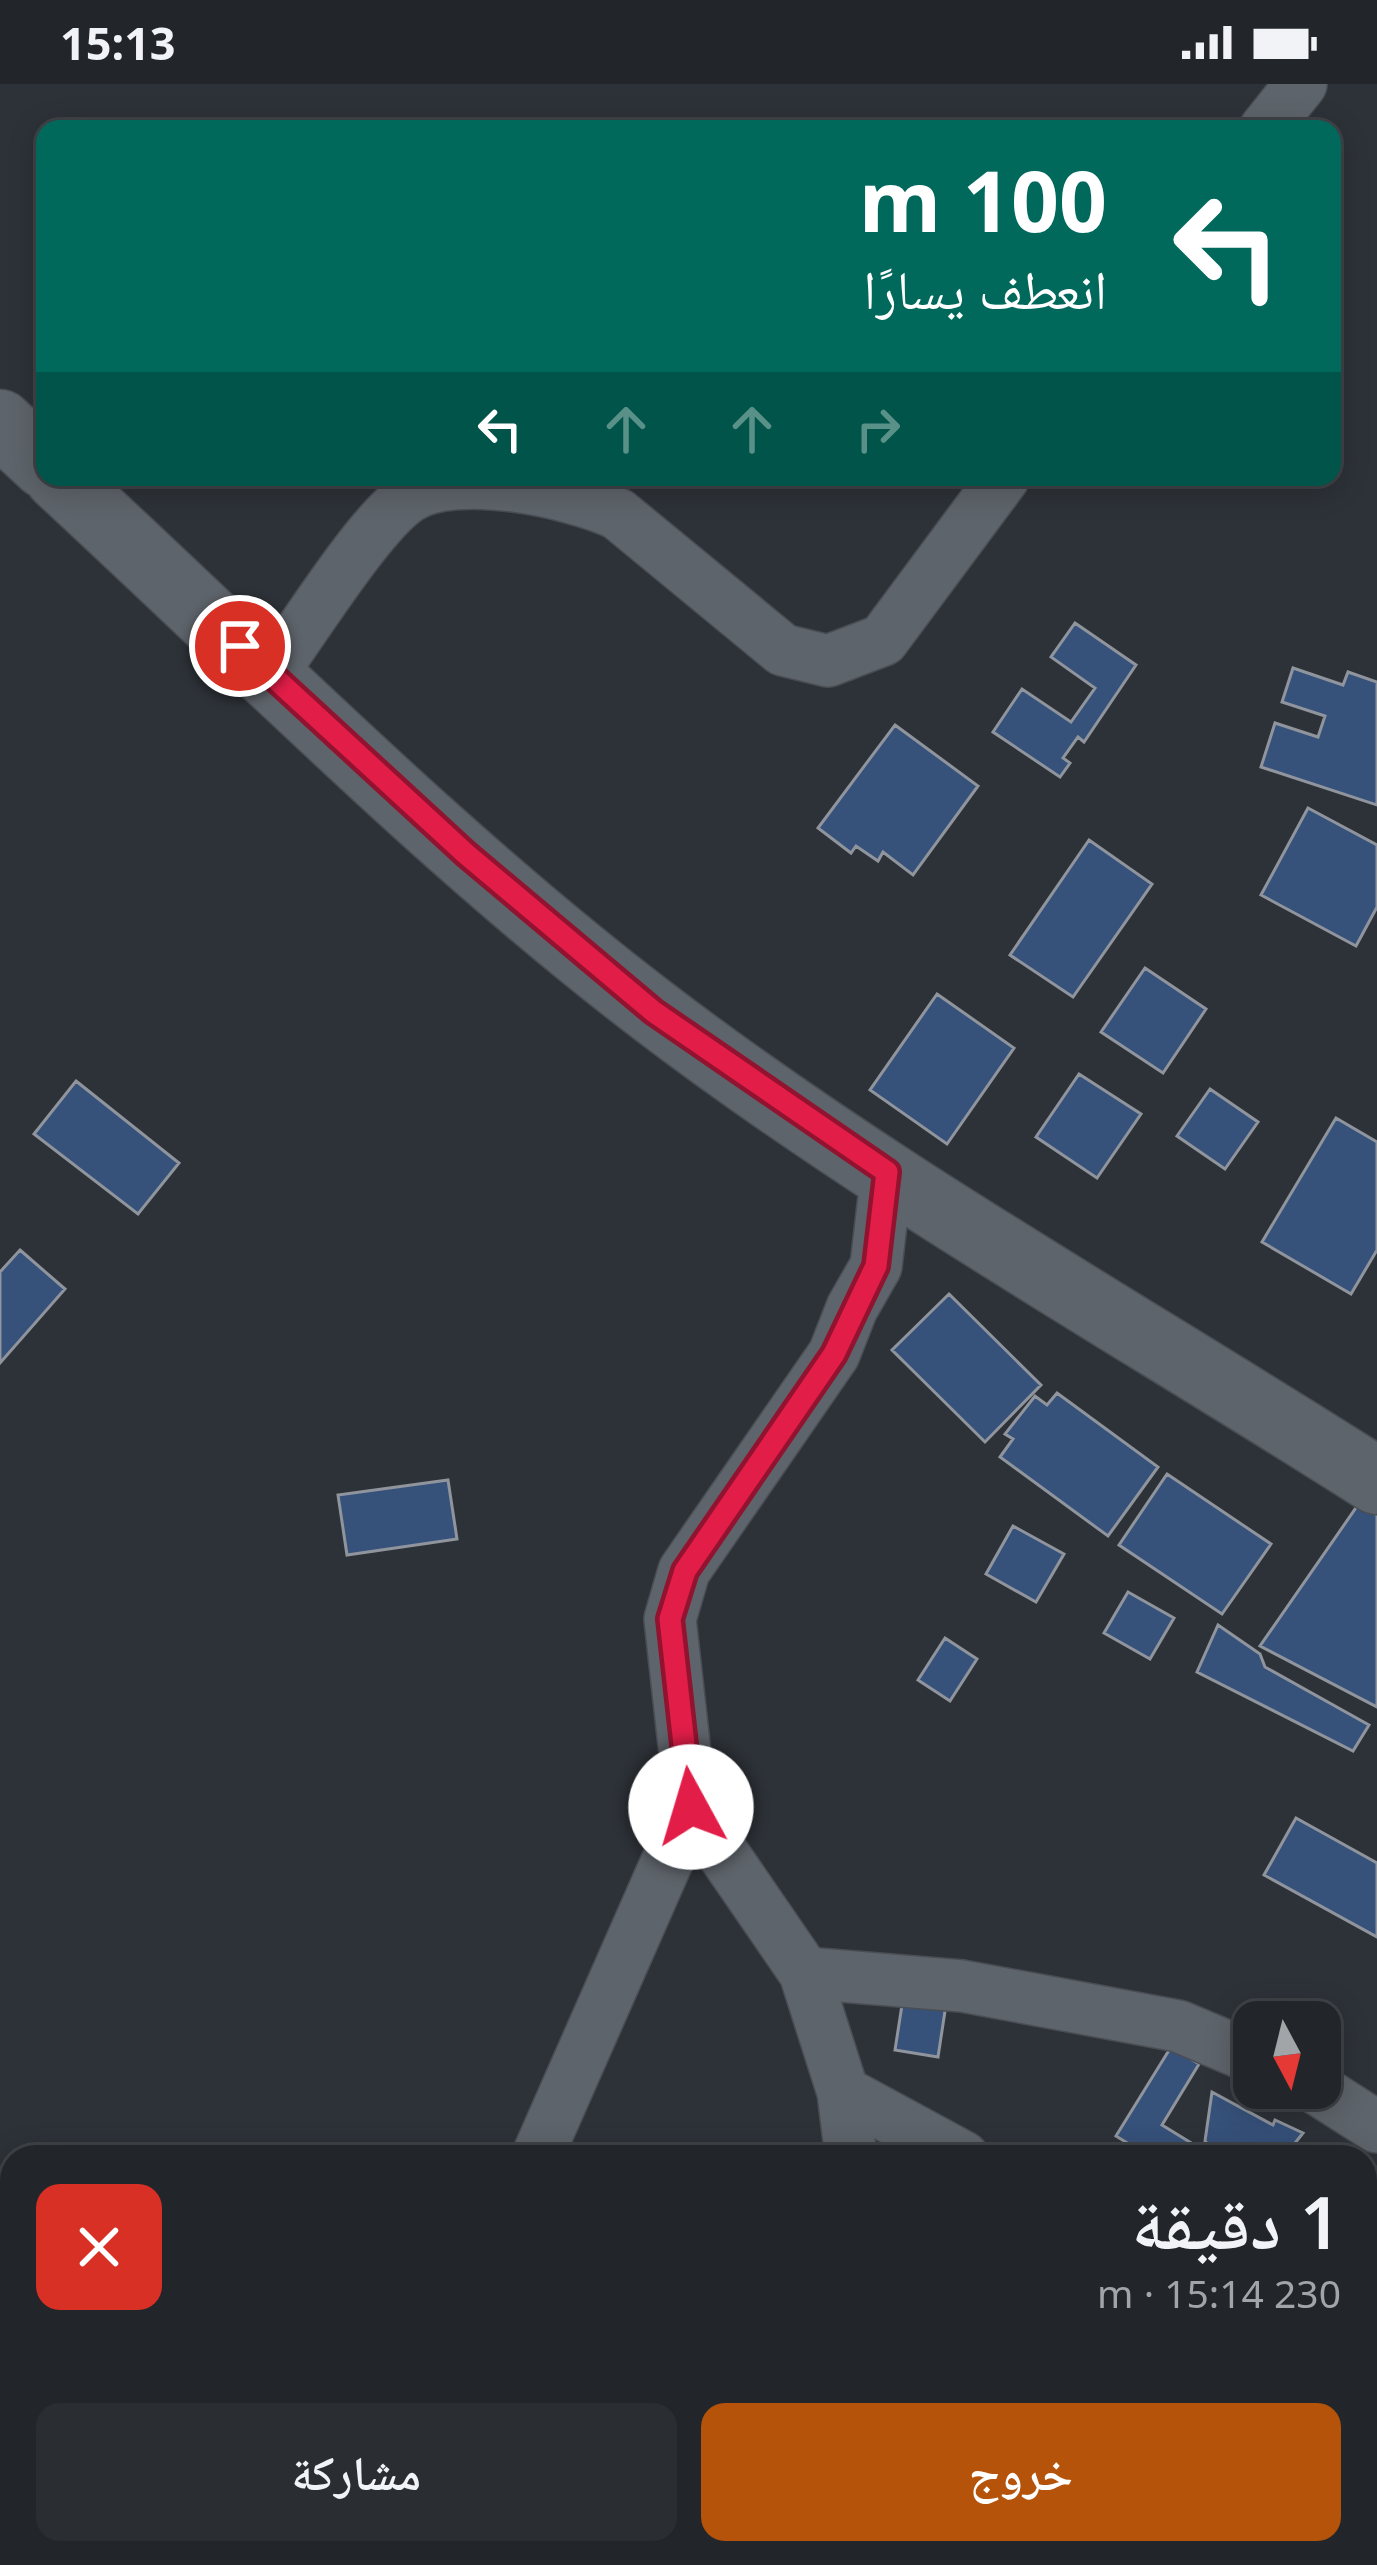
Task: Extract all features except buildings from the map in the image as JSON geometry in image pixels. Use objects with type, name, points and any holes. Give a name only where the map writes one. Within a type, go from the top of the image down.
[{"type":"main road","points":[[0,423],[36,457]]},
{"type":"main road","points":[[68,486],[466,854],[654,1012],[887,1172],[1377,1481]]},
{"type":"street","points":[[1272,120],[1301,84]]},
{"type":"street","points":[[271,674],[381,524],[413,494],[445,486],[516,488],[589,501],[618,514],[783,650],[828,661],[883,640],[997,486]]},
{"type":"street","points":[[850,2145],[843,2092],[805,1973],[691,1807],[670,1619],[685,1571],[834,1354],[876,1266],[887,1172]]},
{"type":"street","points":[[542,2145],[691,1807]]},
{"type":"street","points":[[805,1973],[962,1986],[1156,2022],[1233,2050]]},
{"type":"street","points":[[843,2092],[941,2145]]},
{"type":"street","points":[[1341,2104],[1377,2128]]},
{"type":"route","points":[[240,646],[466,854],[654,1012],[887,1172],[876,1266],[834,1354],[685,1571],[670,1619],[691,1807]]}]
